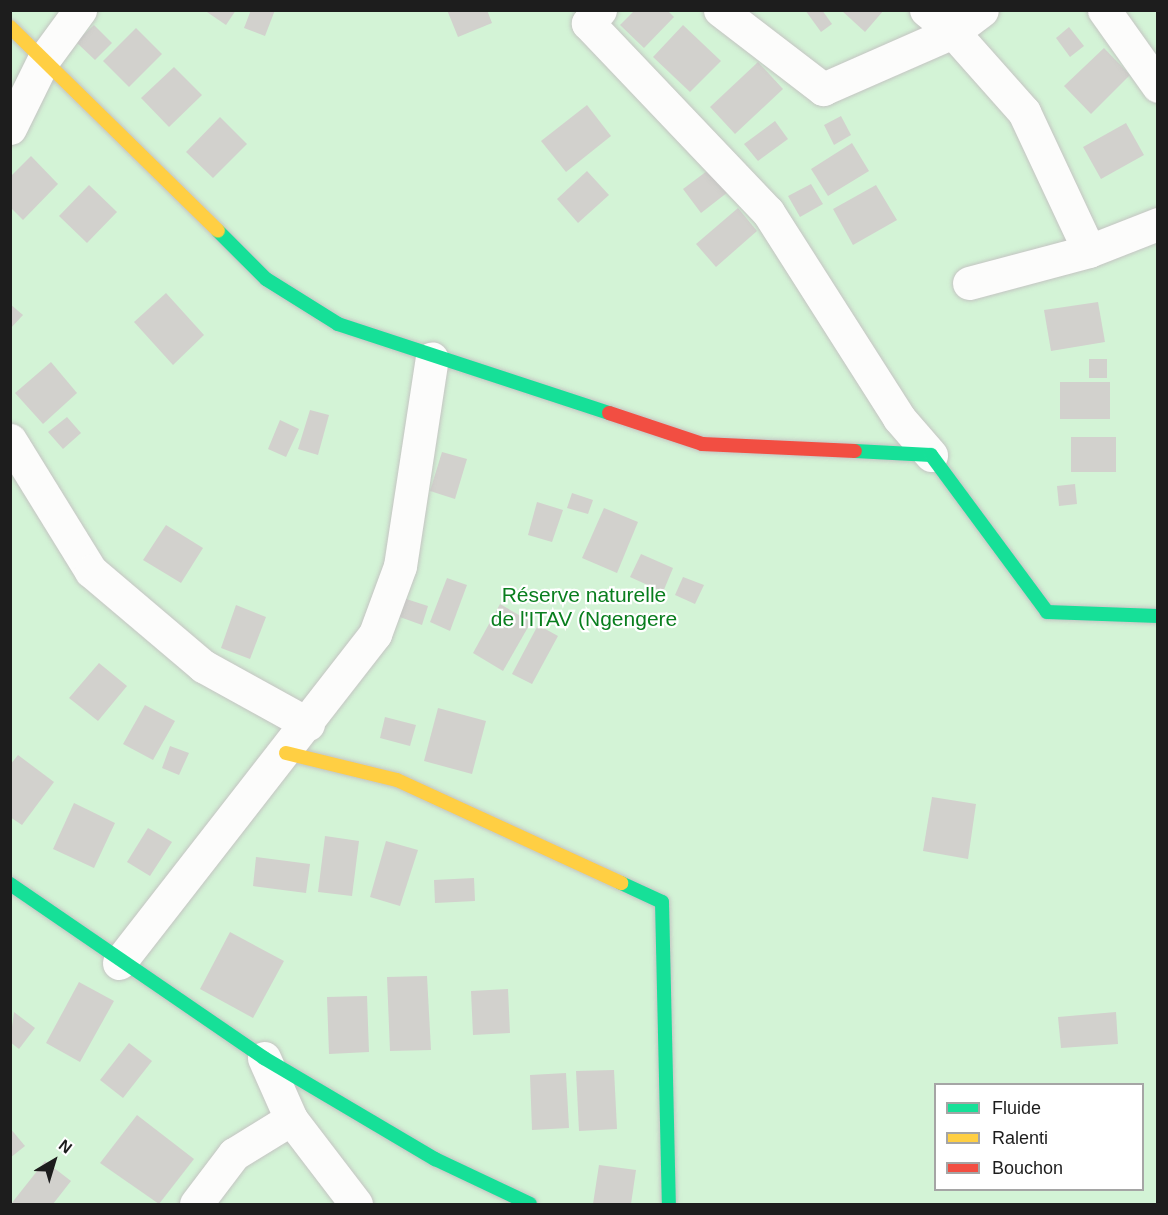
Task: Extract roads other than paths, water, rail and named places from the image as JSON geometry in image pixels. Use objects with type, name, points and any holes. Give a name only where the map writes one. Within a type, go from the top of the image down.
[{"type":"street","points":[[10,128],[44,59],[80,10]]},
{"type":"street","points":[[600,10],[588,23],[768,212],[899,418],[931,455],[1047,612],[1158,616]]},
{"type":"street","points":[[720,10],[824,89],[953,32],[982,10]]},
{"type":"street","points":[[926,10],[953,32],[1024,112],[1089,251]]},
{"type":"street","points":[[1104,10],[1158,86]]},
{"type":"street","points":[[10,27],[266,279],[338,324],[432,358],[702,444],[931,455]]},
{"type":"street","points":[[969,283],[1089,251],[1158,224]]},
{"type":"street","points":[[119,963],[286,753],[375,634],[400,566],[432,358]]},
{"type":"street","points":[[10,440],[91,571],[203,666],[308,724]]},
{"type":"street","points":[[286,753],[397,780],[662,902],[669,1204]]},
{"type":"street","points":[[12,887],[119,963],[264,1058],[435,1159],[530,1204]]},
{"type":"street","points":[[264,1058],[291,1119],[356,1204]]},
{"type":"street","points":[[195,1204],[234,1155],[291,1119]]},
{"type":"park label","name":"Réserve naturelle de l'ITAV (Ngengere","points":[[584,607]]}]
